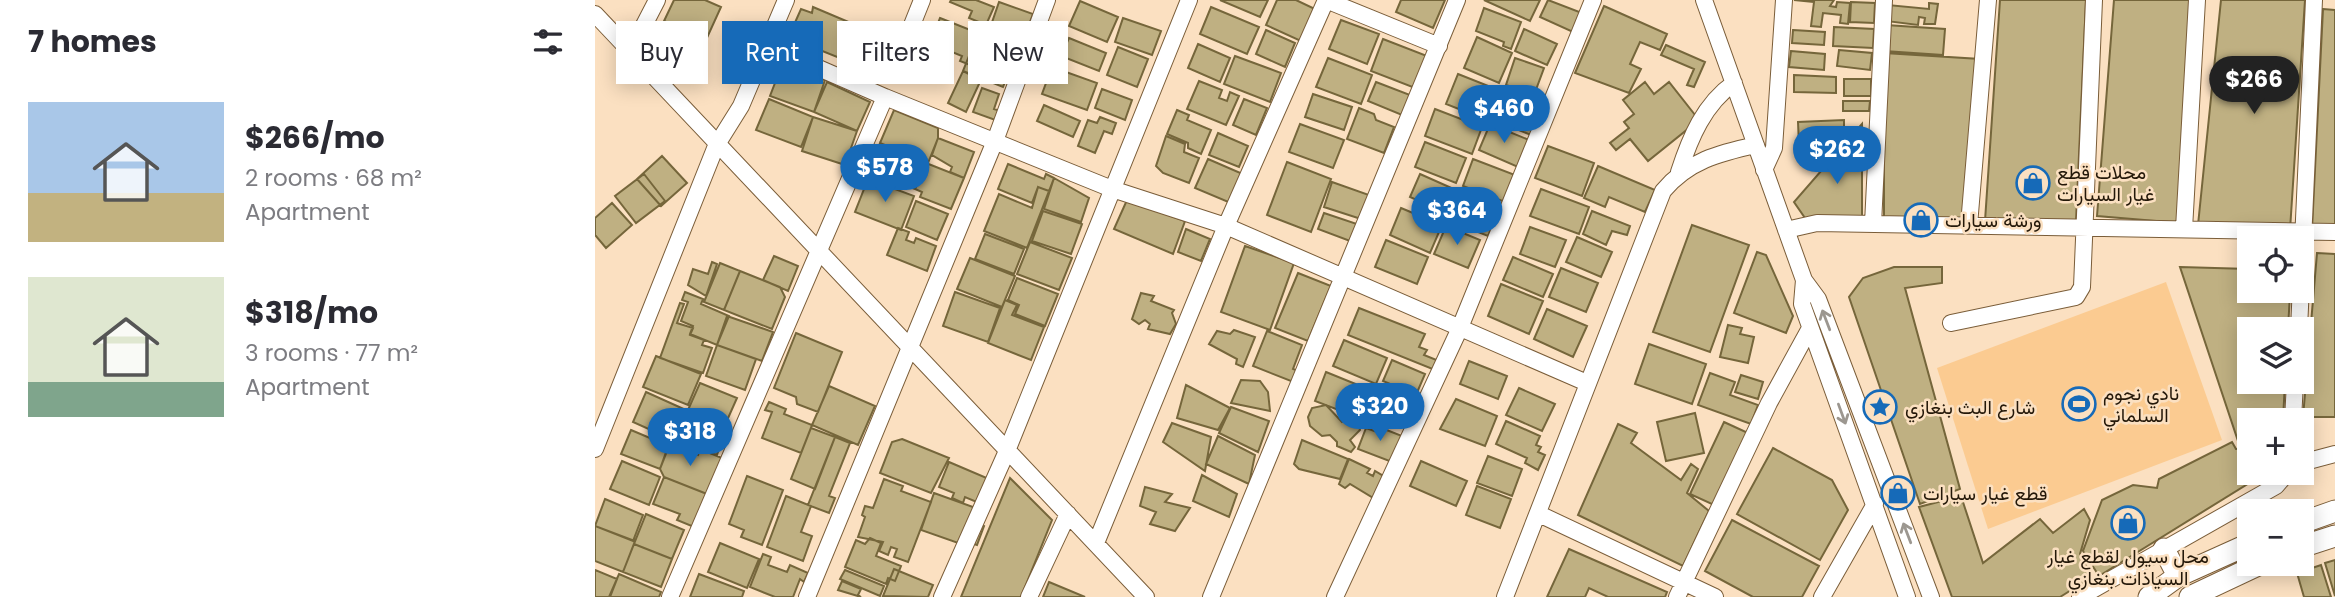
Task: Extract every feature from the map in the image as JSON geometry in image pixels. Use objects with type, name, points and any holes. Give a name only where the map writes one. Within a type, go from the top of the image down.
[{"type":"main road","points":[[2314,518],[2335,511]]},
{"type":"main road","points":[[2314,543],[2335,536]]},
{"type":"main road","points":[[2165,549],[2178,576]]},
{"type":"main road","points":[[2149,597],[2178,576],[2237,549]]},
{"type":"main road","points":[[2190,597],[2228,588],[2244,576]]},
{"type":"street","points":[[646,21],[657,0]]},
{"type":"street","points":[[778,21],[786,0]]},
{"type":"street","points":[[914,21],[922,0]]},
{"type":"street","points":[[807,597],[995,141],[1047,0]]},
{"type":"street","points":[[942,597],[1007,451],[1189,0]]},
{"type":"street","points":[[1095,543],[1226,226],[1326,0],[1439,46]]},
{"type":"street","points":[[1211,597],[1345,280],[1457,0]]},
{"type":"street","points":[[1335,597],[1459,330],[1593,0]]},
{"type":"street","points":[[1704,0],[1804,280],[1818,299],[1931,597]]},
{"type":"street","points":[[1711,19],[1717,0]]},
{"type":"street","points":[[1765,170],[1775,148],[1784,0]]},
{"type":"street","points":[[1873,223],[1884,0]]},
{"type":"street","points":[[1969,225],[1988,0]]},
{"type":"street","points":[[1951,323],[2076,297],[2082,288],[2082,227],[2095,0]]},
{"type":"street","points":[[2184,229],[2197,0]]},
{"type":"street","points":[[2305,226],[2314,0]]},
{"type":"street","points":[[595,14],[616,37]]},
{"type":"street","points":[[823,70],[1112,189],[1226,226],[1459,330],[1587,383]]},
{"type":"street","points":[[1505,597],[1652,213],[1663,191],[1679,172],[1707,111],[1721,92],[1734,83]]},
{"type":"street","points":[[659,84],[716,146],[820,250],[908,349],[1146,597]]},
{"type":"street","points":[[595,449],[716,146],[741,106],[751,84]]},
{"type":"street","points":[[670,597],[885,97]]},
{"type":"street","points":[[1679,172],[1714,156],[1756,145]]},
{"type":"street","points":[[1786,230],[1817,223],[2237,230]]},
{"type":"street","points":[[2314,231],[2335,232]]},
{"type":"street","points":[[1804,280],[1801,298],[1810,328],[1907,597]]},
{"type":"street","points":[[1677,597],[1769,402],[1810,328]]},
{"type":"street","points":[[2314,460],[2335,454]]},
{"type":"street","points":[[2080,597],[2277,485]]},
{"type":"street","points":[[1822,597],[1875,504]]},
{"type":"street","points":[[1029,597],[1068,514]]},
{"type":"street","points":[[1539,514],[1715,597]]},
{"type":"shaded area","name":"نادي نجوم السلماني","points":[[2166,282],[2222,440],[1988,529],[1937,368]]},
{"type":"building","points":[[674,0],[705,0],[721,7],[708,36],[708,21],[664,21]]},
{"type":"building","points":[[976,0],[994,7],[988,21],[976,21],[969,18],[972,11],[950,2]]},
{"type":"building","points":[[1220,0],[1268,0],[1260,17]]},
{"type":"building","points":[[1277,0],[1296,0],[1317,10],[1303,42],[1266,25]]},
{"type":"building","points":[[1401,0],[1445,0],[1433,28],[1396,12]]},
{"type":"building","points":[[1484,0],[1540,0],[1530,21]]},
{"type":"building","points":[[1548,0],[1582,13],[1573,32],[1540,17]]},
{"type":"building","points":[[1794,0],[1834,0],[1830,6],[1836,7],[1837,2],[1850,3],[1848,24],[1840,23],[1841,15],[1823,13],[1821,27],[1811,26],[1814,2]]},
{"type":"building","points":[[2000,0],[2086,0],[2076,221],[1985,221]]},
{"type":"building","points":[[2114,0],[2194,0],[2180,223],[2097,216]]},
{"type":"building","points":[[2221,0],[2305,0],[2290,226],[2198,225]]},
{"type":"building","points":[[1080,1],[1118,17],[1107,42],[1069,26]]},
{"type":"building","points":[[999,2],[1033,14],[1030,21],[992,21]]},
{"type":"building","points":[[1851,2],[1875,3],[1874,23],[1850,22]]},
{"type":"building","points":[[1929,3],[1938,4],[1935,24],[1924,24],[1925,18],[1919,17],[1918,25],[1886,21],[1888,5],[1929,9]]},
{"type":"building","points":[[1604,6],[1667,34],[1660,50],[1640,42],[1630,64],[1641,69],[1629,93],[1575,73]]},
{"type":"building","points":[[813,7],[846,21],[837,21],[837,57],[823,51],[823,21],[796,21],[801,9],[812,13]]},
{"type":"building","points":[[1211,7],[1259,27],[1247,54],[1200,34]]},
{"type":"building","points":[[1484,8],[1521,22],[1511,49],[1503,46],[1504,42],[1476,31]]},
{"type":"building","points":[[2323,9],[2335,10],[2335,230],[2314,229]]},
{"type":"building","points":[[1123,18],[1161,31],[1152,55],[1115,42]]},
{"type":"building","points":[[1341,20],[1379,34],[1367,64],[1329,49]]},
{"type":"building","points":[[954,24],[968,29],[968,64],[960,61],[962,56],[954,53]]},
{"type":"building","points":[[1886,25],[1945,29],[1943,55],[1884,51]]},
{"type":"building","points":[[1834,27],[1874,29],[1873,48],[1833,46]]},
{"type":"building","points":[[1524,29],[1557,44],[1547,65],[1515,51]]},
{"type":"building","points":[[1266,30],[1295,43],[1285,67],[1256,54]]},
{"type":"building","points":[[1793,30],[1825,32],[1824,45],[1792,43]]},
{"type":"building","points":[[1477,37],[1512,53],[1499,83],[1464,68]]},
{"type":"building","points":[[1069,38],[1106,53],[1099,71],[1068,59]]},
{"type":"building","points":[[1383,39],[1427,56],[1415,88],[1371,71]]},
{"type":"building","points":[[1198,44],[1230,58],[1220,82],[1188,68]]},
{"type":"building","points":[[1666,45],[1705,62],[1694,87],[1687,85],[1694,69],[1661,55]]},
{"type":"building","points":[[1118,47],[1148,59],[1137,87],[1107,75]]},
{"type":"building","points":[[1839,50],[1872,53],[1870,70],[1837,66]]},
{"type":"building","points":[[1791,51],[1825,54],[1824,70],[1789,67]]},
{"type":"building","points":[[1884,53],[1980,59],[1965,219],[1884,220]]},
{"type":"building","points":[[1235,56],[1281,73],[1270,102],[1224,84]]},
{"type":"building","points":[[968,58],[968,73],[963,71]]},
{"type":"building","points":[[1328,58],[1372,75],[1361,104],[1316,87]]},
{"type":"building","points":[[1515,58],[1544,68],[1534,95],[1506,85]]},
{"type":"building","points":[[963,71],[968,74],[968,84],[979,84],[966,112],[948,103]]},
{"type":"building","points":[[1068,73],[1097,83],[1087,110],[1042,94],[1046,84],[1068,84]]},
{"type":"building","points":[[1458,74],[1496,89],[1484,119],[1446,104]]},
{"type":"building","points":[[1794,75],[1836,77],[1836,93],[1794,92]]},
{"type":"building","points":[[823,79],[825,80],[814,112],[770,96],[775,84],[823,84]]},
{"type":"building","points":[[1844,79],[1871,79],[1871,96],[1844,96]]},
{"type":"building","points":[[1199,81],[1222,90],[1219,98],[1227,101],[1230,92],[1239,96],[1226,125],[1187,109]]},
{"type":"building","points":[[827,82],[870,102],[857,131],[814,112]]},
{"type":"building","points":[[1376,82],[1410,95],[1402,115],[1368,101]]},
{"type":"building","points":[[1645,82],[1654,94],[1669,82],[1699,120],[1648,161],[1630,139],[1616,150],[1610,143],[1629,128],[1624,122],[1634,114],[1623,100]]},
{"type":"building","points":[[982,88],[999,94],[994,109],[1001,111],[998,121],[973,112]]},
{"type":"building","points":[[1102,89],[1132,100],[1125,120],[1095,108]]},
{"type":"building","points":[[1503,89],[1544,106],[1531,135],[1491,119]]},
{"type":"building","points":[[1313,94],[1352,107],[1344,130],[1305,117]]},
{"type":"building","points":[[769,99],[813,117],[801,147],[756,130]]},
{"type":"building","points":[[1244,99],[1267,108],[1256,135],[1233,125]]},
{"type":"building","points":[[1843,101],[1870,101],[1869,111],[1843,111]]},
{"type":"building","points":[[1044,105],[1080,121],[1073,137],[1037,121]]},
{"type":"building","points":[[1359,108],[1374,114],[1376,120],[1394,127],[1384,153],[1347,139]]},
{"type":"building","points":[[1435,109],[1482,127],[1472,154],[1425,136]]},
{"type":"building","points":[[894,110],[938,128],[938,138],[928,163],[880,143]]},
{"type":"building","points":[[1177,110],[1189,115],[1187,120],[1211,130],[1201,154],[1188,148],[1188,143],[1167,134]]},
{"type":"building","points":[[813,117],[857,131],[845,165],[802,151]]},
{"type":"building","points":[[1100,117],[1116,123],[1112,134],[1104,131],[1095,153],[1078,146],[1088,120],[1097,123]]},
{"type":"building","points":[[1844,120],[1844,135],[1831,135],[1831,144],[1799,145],[1798,122]]},
{"type":"building","points":[[1300,124],[1344,140],[1333,168],[1289,152]]},
{"type":"building","points":[[1490,124],[1529,140],[1518,167],[1479,150]]},
{"type":"building","points":[[1862,124],[1862,220],[1805,218],[1794,202]]},
{"type":"building","points":[[1218,133],[1248,146],[1239,167],[1209,155]]},
{"type":"building","points":[[1166,136],[1185,144],[1184,152],[1199,158],[1189,183],[1163,173],[1156,166]]},
{"type":"building","points":[[938,138],[974,152],[964,178],[950,172],[952,167],[932,155]]},
{"type":"building","points":[[1425,142],[1466,158],[1456,183],[1415,167]]},
{"type":"building","points":[[880,143],[928,163],[915,189],[870,173]]},
{"type":"building","points":[[1548,146],[1594,163],[1582,196],[1535,178]]},
{"type":"building","points":[[662,156],[687,183],[661,206],[637,179]]},
{"type":"building","points":[[1208,159],[1245,175],[1233,204],[1195,188]]},
{"type":"building","points":[[1473,159],[1515,175],[1505,202],[1463,186]]},
{"type":"building","points":[[1287,162],[1331,179],[1311,232],[1267,215]]},
{"type":"building","points":[[926,163],[964,178],[951,209],[920,197],[922,192],[915,189]]},
{"type":"building","points":[[1008,164],[1044,179],[1046,174],[1054,178],[1049,191],[1038,187],[1032,203],[998,189]]},
{"type":"building","points":[[1598,166],[1655,190],[1645,212],[1609,197],[1605,207],[1584,198]]},
{"type":"building","points":[[644,174],[665,201],[636,223],[615,196]]},
{"type":"building","points":[[1420,174],[1456,190],[1446,213],[1410,197]]},
{"type":"building","points":[[1054,178],[1089,198],[1081,222],[1044,209]]},
{"type":"building","points":[[868,179],[914,196],[901,230],[855,212]]},
{"type":"building","points":[[1332,182],[1369,195],[1361,219],[1324,207]]},
{"type":"building","points":[[1038,187],[1049,191],[1027,248],[984,231],[999,194],[1032,208]]},
{"type":"building","points":[[1541,189],[1589,207],[1579,234],[1530,216]]},
{"type":"building","points":[[1465,192],[1500,206],[1488,236],[1453,222]]},
{"type":"building","points":[[1127,200],[1185,221],[1173,254],[1114,229]]},
{"type":"building","points":[[916,201],[948,214],[937,240],[906,227]]},
{"type":"building","points":[[612,203],[632,225],[606,248],[595,235],[595,218]]},
{"type":"building","points":[[1401,208],[1442,225],[1430,253],[1390,235]]},
{"type":"building","points":[[1043,211],[1082,224],[1071,254],[1032,241]]},
{"type":"building","points":[[1592,211],[1630,226],[1627,235],[1612,231],[1606,245],[1583,234]]},
{"type":"building","points":[[1324,213],[1357,224],[1350,241],[1318,229]]},
{"type":"building","points":[[1692,225],[1749,245],[1710,352],[1653,332]]},
{"type":"building","points":[[1446,226],[1480,240],[1468,268],[1434,254]]},
{"type":"building","points":[[1530,227],[1566,240],[1555,267],[1520,254]]},
{"type":"building","points":[[898,228],[909,232],[906,240],[914,243],[916,238],[936,246],[927,271],[887,255]]},
{"type":"building","points":[[1186,229],[1210,239],[1201,261],[1178,252]]},
{"type":"building","points":[[985,234],[1024,249],[1014,274],[975,259]]},
{"type":"building","points":[[1577,237],[1612,252],[1601,277],[1566,262]]},
{"type":"building","points":[[1386,240],[1428,257],[1417,284],[1375,267]]},
{"type":"building","points":[[1030,242],[1072,258],[1059,290],[1017,274]]},
{"type":"building","points":[[1245,246],[1294,263],[1270,330],[1221,312]]},
{"type":"building","points":[[1757,252],[1766,255],[1793,316],[1786,333],[1734,313]]},
{"type":"building","points":[[2317,253],[2335,254],[2335,417],[2314,417],[2314,408],[2304,408],[2305,394],[2314,394],[2314,317],[2312,317]]},
{"type":"building","points":[[774,256],[798,266],[788,291],[763,280]]},
{"type":"building","points":[[1513,257],[1553,274],[1543,297],[1503,280]]},
{"type":"building","points":[[970,258],[1015,276],[1002,307],[957,289]]},
{"type":"building","points":[[712,262],[717,264],[706,296],[688,285],[693,269],[708,274]]},
{"type":"building","points":[[720,263],[740,271],[724,310],[704,302]]},
{"type":"building","points":[[1894,267],[1942,267],[1942,283],[1905,288],[1960,489],[1920,504],[1849,297],[1863,278]]},
{"type":"building","points":[[2180,267],[2237,269],[2237,303],[2289,303],[2289,317],[2237,317],[2237,394],[2284,394],[2284,408],[2237,408],[2237,438]]},
{"type":"building","points":[[1561,268],[1598,283],[1586,312],[1549,297]]},
{"type":"building","points":[[740,271],[780,287],[785,297],[772,329],[724,310]]},
{"type":"building","points":[[1298,273],[1331,286],[1308,341],[1275,328]]},
{"type":"building","points":[[1017,278],[1058,294],[1045,326],[1015,314],[1019,305],[1008,300]]},
{"type":"building","points":[[1501,284],[1543,301],[1529,334],[1488,316]]},
{"type":"building","points":[[685,292],[703,299],[701,304],[729,316],[717,345],[690,334],[693,326],[681,321],[688,302],[682,300]]},
{"type":"building","points":[[955,292],[1000,308],[988,342],[943,326]]},
{"type":"building","points":[[1141,293],[1154,296],[1151,301],[1174,310],[1172,313],[1176,324],[1170,334],[1148,329],[1150,324],[1145,320],[1139,324],[1132,319]]},
{"type":"building","points":[[1005,300],[1017,305],[1012,315],[1044,327],[1031,360],[988,343]]},
{"type":"building","points":[[680,303],[684,304],[677,323],[693,328],[690,335],[704,340],[702,345],[712,348],[703,373],[660,358]]},
{"type":"building","points":[[1359,308],[1425,334],[1419,347],[1427,350],[1424,355],[1439,361],[1435,370],[1348,335]]},
{"type":"building","points":[[1547,309],[1587,326],[1573,357],[1534,339]]},
{"type":"building","points":[[727,316],[773,332],[762,361],[717,345]]},
{"type":"building","points":[[1728,325],[1742,328],[1740,334],[1754,337],[1748,363],[1720,357]]},
{"type":"building","points":[[1234,330],[1255,337],[1243,367],[1236,364],[1237,359],[1209,344],[1217,331],[1230,334]]},
{"type":"building","points":[[1267,331],[1302,345],[1293,369],[1301,372],[1296,383],[1253,366]]},
{"type":"building","points":[[796,333],[842,352],[818,412],[797,404],[796,397],[774,388]]},
{"type":"building","points":[[1344,340],[1387,358],[1376,384],[1333,366]]},
{"type":"building","points":[[1649,344],[1706,364],[1692,404],[1635,384]]},
{"type":"building","points":[[717,345],[756,359],[745,390],[706,376]]},
{"type":"building","points":[[656,356],[701,374],[688,405],[643,387]]},
{"type":"building","points":[[1392,360],[1425,374],[1416,395],[1383,381]]},
{"type":"building","points":[[1469,361],[1507,376],[1498,399],[1460,384]]},
{"type":"building","points":[[1326,372],[1373,391],[1362,419],[1315,401]]},
{"type":"building","points":[[1710,373],[1735,382],[1730,395],[1758,405],[1751,424],[1698,405]]},
{"type":"building","points":[[1741,375],[1763,382],[1758,399],[1735,392]]},
{"type":"building","points":[[1241,380],[1260,381],[1268,392],[1270,411],[1231,403]]},
{"type":"building","points":[[700,383],[737,398],[725,425],[688,410]]},
{"type":"building","points":[[1186,385],[1230,408],[1218,430],[1177,418]]},
{"type":"building","points":[[829,386],[875,406],[858,445],[812,425]]},
{"type":"building","points":[[1519,388],[1555,404],[1542,431],[1506,415]]},
{"type":"building","points":[[1384,389],[1421,404],[1410,430],[1373,415]]},
{"type":"building","points":[[646,392],[686,410],[673,440],[633,422]]},
{"type":"building","points":[[1456,399],[1497,416],[1485,446],[1440,429]]},
{"type":"building","points":[[769,402],[786,409],[784,414],[812,425],[801,453],[762,438],[772,412],[765,410]]},
{"type":"building","points":[[1326,405],[1342,422],[1352,418],[1357,421],[1360,430],[1350,440],[1355,447],[1351,452],[1337,446],[1337,442],[1330,435],[1322,436],[1310,426],[1308,417],[1312,408]]},
{"type":"building","points":[[1231,407],[1269,421],[1258,452],[1219,433]]},
{"type":"building","points":[[688,411],[727,424],[717,455],[678,442]]},
{"type":"building","points":[[1695,413],[1704,453],[1666,461],[1657,422]]},
{"type":"building","points":[[1506,421],[1540,436],[1536,445],[1541,447],[1538,452],[1545,455],[1538,470],[1525,463],[1527,458],[1496,444]]},
{"type":"building","points":[[1724,422],[1748,433],[1714,505],[1690,494]]},
{"type":"building","points":[[1172,423],[1211,437],[1205,471],[1163,442]]},
{"type":"building","points":[[1618,424],[1637,433],[1631,443],[1681,480],[1691,464],[1698,469],[1687,493],[1709,511],[1683,566],[1578,515]]},
{"type":"building","points":[[1379,427],[1402,436],[1392,462],[1358,449],[1366,428],[1377,432]]},
{"type":"building","points":[[811,428],[835,437],[815,489],[791,479]]},
{"type":"building","points":[[631,430],[669,446],[660,469],[621,454]]},
{"type":"building","points":[[1218,436],[1255,455],[1249,484],[1206,464]]},
{"type":"building","points":[[835,437],[850,443],[829,496],[835,498],[829,513],[808,505]]},
{"type":"building","points":[[902,439],[949,458],[931,493],[880,473],[892,442]]},
{"type":"building","points":[[1302,440],[1348,459],[1340,479],[1299,469],[1294,464]]},
{"type":"building","points":[[2232,442],[2237,449],[2237,485],[2246,485],[2099,576],[2083,551],[2102,500],[2133,485],[2157,488],[2159,479]]},
{"type":"building","points":[[669,444],[698,455],[700,449],[722,458],[707,494],[664,477],[660,469]]},
{"type":"building","points":[[1773,448],[1832,480],[1848,510],[1820,560],[1737,514]]},
{"type":"building","points":[[1488,456],[1522,469],[1512,496],[1477,483]]},
{"type":"building","points":[[1349,459],[1370,469],[1367,473],[1373,476],[1375,471],[1385,477],[1375,499],[1350,484],[1345,488],[1339,484]]},
{"type":"building","points":[[622,461],[660,477],[649,505],[610,489]]},
{"type":"building","points":[[1421,461],[1467,481],[1456,506],[1410,486]]},
{"type":"building","points":[[949,462],[989,479],[979,503],[965,497],[963,503],[952,498],[954,493],[939,487]]},
{"type":"building","points":[[1202,475],[1237,494],[1229,517],[1193,501]]},
{"type":"building","points":[[747,476],[783,490],[762,545],[741,537],[744,530],[729,524]]},
{"type":"building","points":[[664,477],[707,494],[694,527],[677,520],[680,514],[653,504]]},
{"type":"building","points":[[1010,478],[1052,520],[1021,597],[961,597]]},
{"type":"building","points":[[884,479],[903,486],[901,491],[931,502],[908,562],[894,557],[897,549],[891,547],[888,555],[879,551],[883,542],[858,537],[865,517],[862,515],[865,506],[873,508]]},
{"type":"building","points":[[1477,486],[1511,499],[1500,528],[1466,515]]},
{"type":"building","points":[[1145,487],[1172,494],[1165,502],[1190,508],[1175,531],[1150,524],[1156,512],[1140,506]]},
{"type":"building","points":[[934,493],[984,511],[979,524],[984,526],[977,545],[962,540],[961,544],[921,530]]},
{"type":"building","points":[[786,496],[811,506],[801,532],[812,536],[803,561],[767,547]]},
{"type":"building","points":[[1961,496],[1983,563],[2040,519],[2053,533],[2084,509],[2090,520],[2080,554],[2092,577],[2060,597],[1952,597],[1919,507]]},
{"type":"building","points":[[605,499],[643,515],[633,541],[595,526]]},
{"type":"building","points":[[646,514],[684,530],[672,559],[634,544]]},
{"type":"building","points":[[1732,520],[1819,566],[1802,597],[1753,597],[1705,571]]},
{"type":"building","points":[[595,526],[635,541],[623,572],[595,561]]},
{"type":"building","points":[[870,538],[881,543],[876,556],[901,566],[895,581],[888,578],[886,584],[845,567],[856,540],[865,544]]},
{"type":"building","points":[[720,543],[759,559],[747,588],[708,572]]},
{"type":"building","points":[[634,544],[672,559],[661,587],[623,572]]},
{"type":"building","points":[[1569,549],[1667,592],[1665,597],[1608,597],[1589,588],[1585,597],[1547,597]]},
{"type":"building","points":[[763,554],[771,557],[768,565],[787,572],[790,565],[808,573],[804,582],[800,579],[793,597],[775,597],[750,587]]},
{"type":"building","points":[[2335,560],[2335,596],[2325,563]]},
{"type":"building","points":[[2321,565],[2331,597],[2304,597],[2298,576],[2314,576],[2314,567]]},
{"type":"building","points":[[894,569],[933,585],[928,597],[883,596]]},
{"type":"building","points":[[595,570],[617,579],[610,597],[595,597]]},
{"type":"building","points":[[845,570],[884,586],[880,596],[840,579]]},
{"type":"building","points":[[619,574],[661,592],[659,597],[609,597]]},
{"type":"building","points":[[699,574],[744,591],[742,597],[690,597]]},
{"type":"building","points":[[842,581],[861,589],[858,595],[861,597],[838,590]]},
{"type":"building","points":[[1049,582],[1085,597],[1043,597]]},
{"type":"place","name":"محلات قطع غيار السيارات","points":[[2033,183]]},
{"type":"place","name":"ورشة سيارات","points":[[1921,220]]},
{"type":"place","name":"نادي نجوم السلماني","points":[[2079,404]]},
{"type":"place","name":"شارع البث بنغازي","points":[[1880,407]]},
{"type":"place","name":"قطع غيار سيارات","points":[[1898,493]]},
{"type":"place","name":"محل سيول لقطع غيار السياذات بنغازي","points":[[2128,523]]}]
